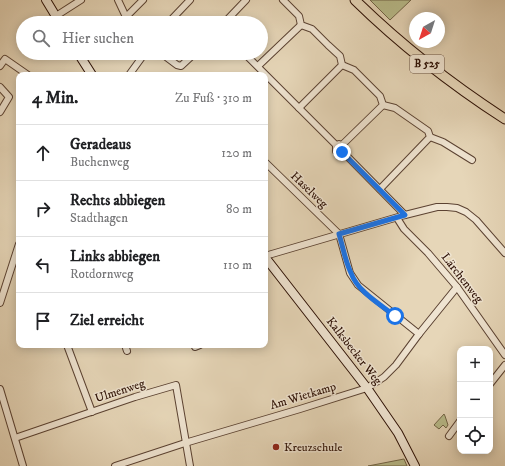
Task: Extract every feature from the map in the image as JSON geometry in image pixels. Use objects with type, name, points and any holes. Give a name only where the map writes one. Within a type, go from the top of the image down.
[{"type":"main road","name":"B 525","points":[[355,0],[394,37],[433,68],[471,97],[505,119]]},
{"type":"street","points":[[46,0],[56,16]]},
{"type":"street","points":[[63,16],[81,0]]},
{"type":"street","points":[[118,0],[126,16]]},
{"type":"street","points":[[127,16],[143,0]]},
{"type":"street","points":[[175,16],[190,0]]},
{"type":"street","points":[[231,16],[246,0]]},
{"type":"street","points":[[283,0],[299,16],[301,25]]},
{"type":"street","points":[[301,25],[312,29],[340,56],[342,65]]},
{"type":"street","points":[[268,56],[301,25]]},
{"type":"street","points":[[0,66],[5,59],[24,72]]},
{"type":"street","points":[[82,60],[90,72]]},
{"type":"street","points":[[131,72],[140,60]]},
{"type":"street","points":[[170,60],[176,65],[181,66],[187,60]]},
{"type":"street","points":[[252,60],[264,72]]},
{"type":"street","points":[[258,66],[264,60]]},
{"type":"street","points":[[342,65],[354,70],[380,96],[383,105]]},
{"type":"street","points":[[299,108],[342,65]]},
{"type":"street","points":[[268,76],[340,147],[405,215]]},
{"type":"street","points":[[0,87],[9,97],[0,112]]},
{"type":"street","points":[[383,105],[395,108],[428,131],[430,137]]},
{"type":"street","points":[[340,147],[383,105]]},
{"type":"street","points":[[430,137],[443,142],[472,160]]},
{"type":"street","points":[[380,189],[430,137]]},
{"type":"street","name":"Haselweg","points":[[268,165],[339,234]]},
{"type":"street","points":[[268,255],[437,207],[456,208],[466,212],[476,220],[505,253]]},
{"type":"street","name":"Lärchenweg","points":[[397,218],[404,229],[428,253],[457,287],[505,355]]},
{"type":"street","points":[[339,234],[350,273],[358,285],[419,334]]},
{"type":"street","points":[[0,303],[2,285],[16,251]]},
{"type":"street","name":"Kalksbecker Weg","points":[[268,260],[367,388],[398,433],[415,466]]},
{"type":"street","name":"Am Wietkamp","points":[[116,466],[185,443],[367,388],[384,377],[396,365],[457,287]]},
{"type":"street","points":[[68,348],[92,412]]},
{"type":"street","points":[[492,382],[505,365]]},
{"type":"street","name":"Ulmenweg","points":[[14,438],[176,385],[185,443]]},
{"type":"street","points":[[0,389],[23,466]]},
{"type":"street","points":[[449,436],[457,425]]},
{"type":"street","points":[[185,443],[190,466]]},
{"type":"green space","points":[[370,0],[411,0],[390,20]]},
{"type":"green space","points":[[444,414],[448,425],[446,428],[443,425],[439,429],[434,425]]},
{"type":"green space","points":[[404,459],[407,466],[368,466]]},
{"type":"place","name":"Kreuzschule","points":[[276,447]]},
{"type":"route","points":[[342,152],[405,215],[339,234],[350,273],[354,280],[365,292],[395,316]]}]
